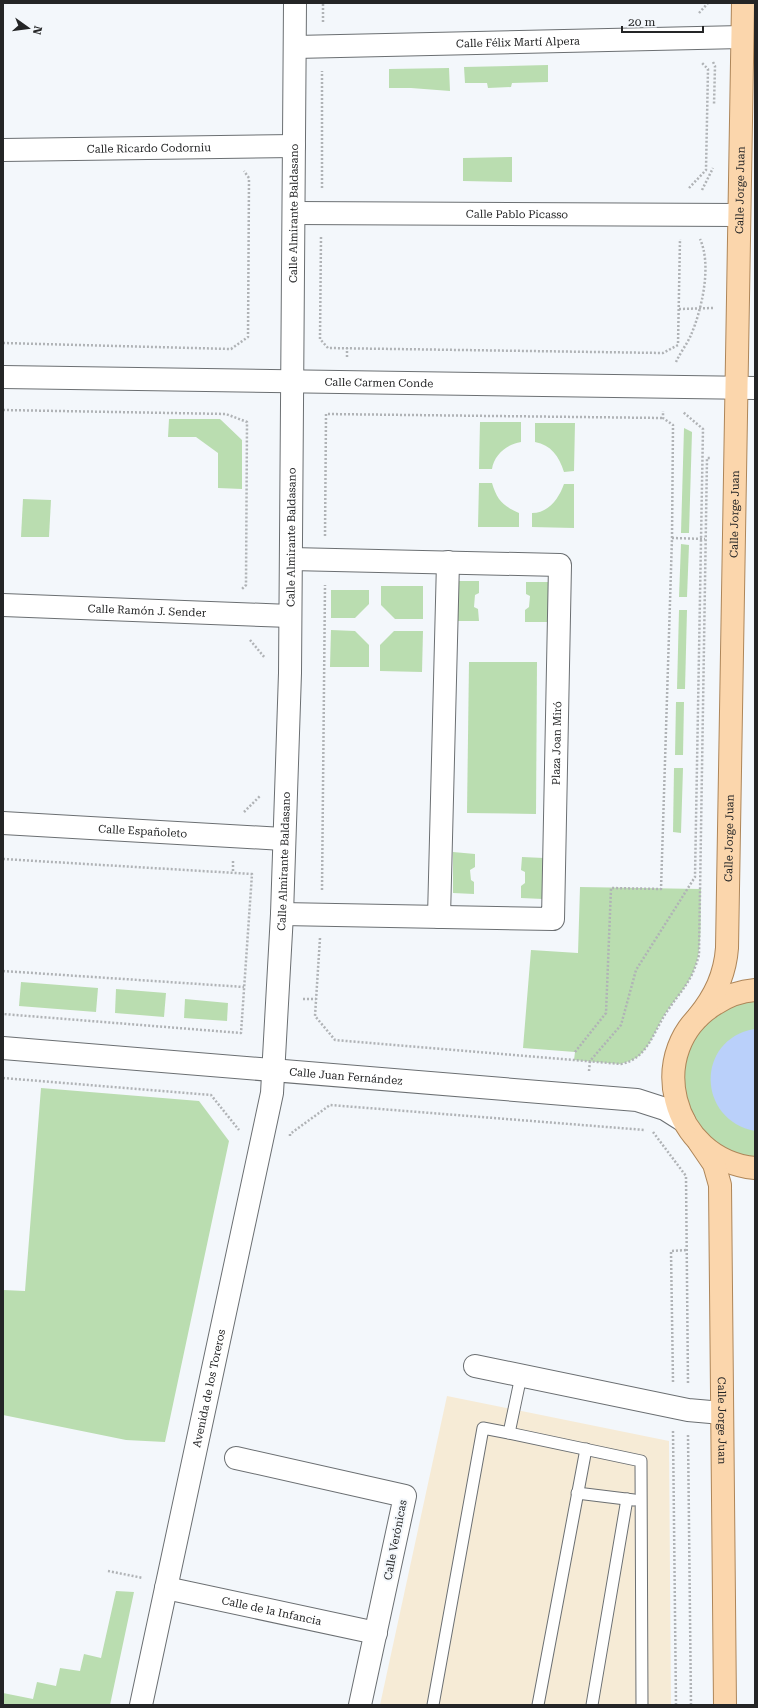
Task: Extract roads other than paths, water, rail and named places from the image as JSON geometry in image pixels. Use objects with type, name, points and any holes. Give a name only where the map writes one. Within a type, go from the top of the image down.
[{"type":"main road","name":"Calle Jorge Juan","points":[[698,1018],[717,989],[724,970],[727,948],[746,388],[739,215],[742,3]]},
{"type":"main road","points":[[755,990],[726,997],[710,1007],[688,1030],[680,1044],[675,1064],[674,1089],[677,1106],[684,1122],[699,1142],[715,1155],[729,1162],[755,1168]]},
{"type":"main road","name":"Calle Jorge Juan","points":[[699,1142],[714,1164],[720,1185],[725,1705]]},
{"type":"street","name":"Calle Almirante Baldasano","points":[[274,1070],[274,1046],[282,914],[283,839],[290,673],[295,3]]},
{"type":"street","name":"Calle Félix Martí Alpera","points":[[295,47],[742,37]]},
{"type":"street","name":"Calle Ricardo Codorniu","points":[[3,150],[294,146]]},
{"type":"street","name":"Calle Pablo Picasso","points":[[294,213],[739,215]]},
{"type":"street","name":"Calle Carmen Conde","points":[[3,377],[746,388]]},
{"type":"street","name":"Plaza Joan Miró","points":[[282,914],[553,919],[560,565],[291,559]]},
{"type":"street","points":[[439,917],[448,562]]},
{"type":"street","name":"Calle Ramón J. Sender","points":[[3,605],[290,616]]},
{"type":"street","name":"Calle Españoleto","points":[[3,823],[283,839]]},
{"type":"street","name":"Calle Juan Fernández","points":[[3,1048],[636,1100],[665,1109],[684,1122]]},
{"type":"street","name":"Avenida de los Toreros","points":[[141,1705],[272,1093],[274,1070]]},
{"type":"street","points":[[475,1366],[681,1408],[722,1413]]},
{"type":"street","name":"Calle Verónicas","points":[[236,1458],[405,1496],[360,1705]]},
{"type":"street","name":"Calle de la Infancia","points":[[166,1588],[376,1633]]},
{"type":"lane","points":[[509,1433],[521,1376]]},
{"type":"lane","points":[[433,1705],[483,1428],[641,1461],[642,1705]]},
{"type":"lane","points":[[538,1705],[586,1449]]},
{"type":"lane","points":[[577,1493],[641,1500]]},
{"type":"lane","points":[[592,1705],[627,1499]]},
{"type":"water","points":[[754,1029],[755,1131],[736,1124],[722,1112],[714,1097],[711,1080],[713,1063],[721,1048],[735,1036]]}]
